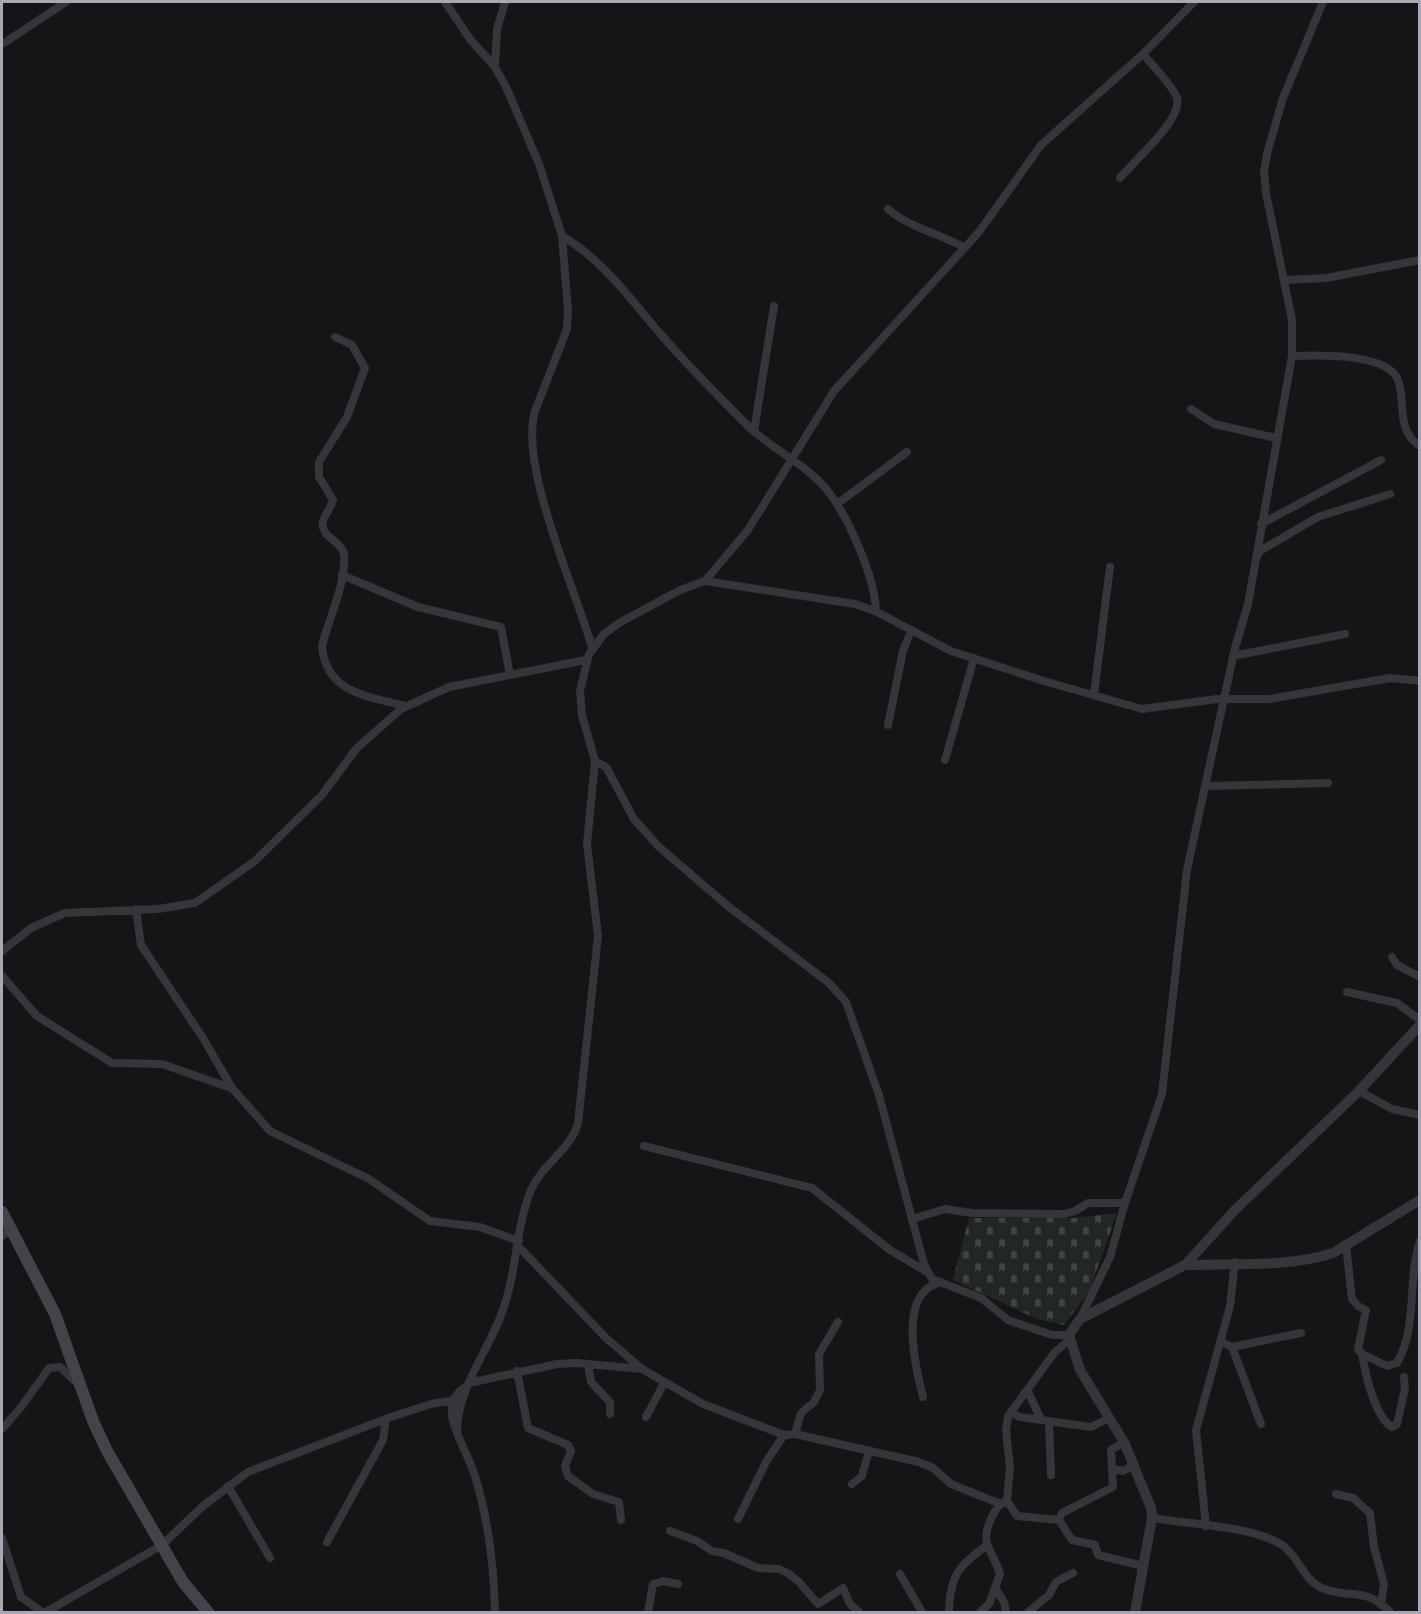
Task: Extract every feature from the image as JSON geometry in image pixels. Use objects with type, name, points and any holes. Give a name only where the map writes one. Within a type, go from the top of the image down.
[{"type":"main road","points":[[2,1212],[7,1233],[55,1314],[80,1386],[107,1451],[190,1593],[208,1612]]},
{"type":"street","points":[[4,43],[66,2]]},
{"type":"street","points":[[445,2],[470,39],[495,67],[531,143],[562,236],[568,310],[567,329],[531,424],[531,448],[552,525],[592,648]]},
{"type":"street","points":[[495,67],[497,29],[505,2]]},
{"type":"street","points":[[705,581],[748,530],[834,391],[965,248],[1047,138],[1143,54],[1194,2]]},
{"type":"street","points":[[980,1612],[989,1604],[1000,1574],[986,1546],[986,1529],[1004,1502],[1010,1467],[1006,1431],[1011,1413],[1055,1352],[1069,1338],[1107,1268],[1125,1203],[1162,1094],[1187,870],[1226,699],[1233,656],[1248,604],[1292,356],[1292,320],[1266,193],[1265,164],[1283,98],[1323,2]]},
{"type":"street","points":[[1120,178],[1171,124],[1178,109],[1177,97],[1143,54]]},
{"type":"street","points":[[888,209],[909,224],[942,236],[965,248]]},
{"type":"street","points":[[562,236],[574,243],[617,281],[663,336],[754,431],[816,478],[837,504],[870,580],[876,611]]},
{"type":"street","points":[[1285,280],[1326,278],[1419,260]]},
{"type":"street","points":[[754,431],[774,306]]},
{"type":"street","points":[[335,337],[352,345],[365,368],[347,417],[319,462],[319,477],[333,500],[323,526],[328,536],[342,550],[342,575],[322,646],[325,662],[348,691],[405,706]]},
{"type":"street","points":[[1292,356],[1356,358],[1389,369],[1399,380],[1403,422],[1419,446]]},
{"type":"street","points":[[1191,409],[1214,424],[1276,438]]},
{"type":"street","points":[[837,504],[907,452]]},
{"type":"street","points":[[1261,524],[1381,460]]},
{"type":"street","points":[[1254,561],[1260,551],[1318,517],[1390,494]]},
{"type":"street","points":[[1094,695],[1110,567]]},
{"type":"street","points":[[342,575],[418,607],[501,627],[510,675]]},
{"type":"street","points":[[468,1384],[502,1313],[531,1191],[538,1177],[574,1135],[578,1123],[598,957],[597,922],[587,844],[595,761],[582,715],[581,685],[586,660],[592,648],[612,628],[680,590],[705,581],[800,594],[876,611],[951,651],[1142,709],[1226,699],[1269,699],[1390,678],[1419,681]]},
{"type":"street","points":[[888,724],[903,651],[911,631]]},
{"type":"street","points":[[1233,656],[1345,634]]},
{"type":"street","points":[[945,760],[974,658]]},
{"type":"street","points":[[2,951],[38,924],[65,913],[171,908],[195,903],[241,872],[322,795],[356,749],[383,722],[405,706],[449,687],[586,660]]},
{"type":"street","points":[[595,761],[606,767],[634,819],[658,846],[729,907],[800,959],[846,1002],[879,1095],[927,1272],[932,1279],[981,1298],[1008,1320],[1052,1335],[1069,1338]]},
{"type":"street","points":[[1206,786],[1328,783]]},
{"type":"street","points":[[136,909],[141,945],[203,1038],[232,1088],[270,1131],[369,1179],[430,1221],[480,1227],[518,1244],[606,1338],[642,1369],[703,1404],[784,1435],[795,1434],[919,1462],[933,1468],[951,1484],[1004,1502],[1017,1516],[1059,1520]]},
{"type":"street","points":[[1392,957],[1397,964],[1419,977]]},
{"type":"street","points":[[2,976],[37,1016],[112,1063],[162,1064],[232,1088]]},
{"type":"street","points":[[1347,992],[1397,1003],[1419,1020]]},
{"type":"street","points":[[1080,1319],[1185,1265],[1235,1210],[1359,1091],[1419,1025]]},
{"type":"street","points":[[1359,1091],[1392,1109],[1419,1115]]},
{"type":"street","points":[[644,1146],[812,1188],[890,1250],[927,1272]]},
{"type":"street","points":[[1185,1265],[1293,1262],[1319,1257],[1346,1245],[1419,1200]]},
{"type":"street","points":[[912,1219],[945,1209],[972,1213],[1064,1214],[1093,1202],[1125,1203]]},
{"type":"street","points":[[1362,1354],[1388,1366],[1394,1365],[1399,1359],[1410,1321],[1412,1271],[1419,1241]]},
{"type":"street","points":[[1346,1245],[1352,1299],[1366,1310],[1357,1342],[1376,1408],[1386,1423],[1392,1427],[1397,1424],[1405,1388],[1404,1377]]},
{"type":"street","points":[[1206,1526],[1197,1430],[1230,1306],[1235,1262]]},
{"type":"street","points":[[923,1397],[912,1348],[912,1332],[919,1298],[927,1288],[941,1282]]},
{"type":"street","points":[[795,1434],[801,1413],[814,1401],[820,1390],[819,1357],[838,1322]]},
{"type":"street","points":[[1220,1341],[1232,1347],[1301,1333]]},
{"type":"street","points":[[1069,1338],[1080,1370],[1124,1442],[1148,1497],[1152,1518],[1135,1612]]},
{"type":"street","points":[[1232,1347],[1262,1424]]},
{"type":"street","points":[[495,1612],[489,1527],[469,1455],[452,1414],[459,1391],[468,1384],[517,1371],[557,1364],[588,1364],[642,1369]]},
{"type":"street","points":[[588,1364],[591,1382],[610,1402],[610,1414]]},
{"type":"street","points":[[2,1429],[22,1406],[49,1368],[60,1367],[80,1386]]},
{"type":"street","points":[[517,1371],[528,1428],[568,1445],[570,1451],[566,1466],[568,1476],[593,1494],[619,1502],[621,1520]]},
{"type":"street","points":[[646,1417],[664,1383]]},
{"type":"street","points":[[1028,1391],[1045,1421],[1051,1475]]},
{"type":"street","points":[[2,1538],[21,1598],[44,1612],[162,1545],[228,1486],[248,1472],[386,1419],[458,1399]]},
{"type":"street","points":[[1011,1413],[1020,1417],[1090,1427],[1109,1418]]},
{"type":"street","points":[[327,1542],[383,1440],[386,1419]]},
{"type":"street","points":[[738,1519],[766,1462],[784,1435]]},
{"type":"street","points":[[1059,1520],[1062,1514],[1113,1487],[1112,1450],[1124,1442]]},
{"type":"street","points":[[852,1484],[862,1476],[869,1451]]},
{"type":"street","points":[[1113,1469],[1123,1471],[1134,1465]]},
{"type":"street","points":[[228,1486],[270,1558]]},
{"type":"street","points":[[1336,1494],[1353,1498],[1370,1513],[1374,1547],[1384,1584],[1381,1605]]},
{"type":"street","points":[[1152,1518],[1270,1537],[1289,1550],[1314,1584],[1340,1593],[1368,1595],[1390,1612]]},
{"type":"street","points":[[1059,1520],[1072,1540],[1095,1545],[1098,1555],[1143,1566]]},
{"type":"street","points":[[670,1531],[697,1541],[712,1551],[724,1553],[758,1568],[778,1569],[789,1574],[818,1604],[843,1588],[850,1604],[859,1612]]},
{"type":"street","points":[[949,1612],[950,1582],[967,1561],[986,1546]]},
{"type":"street","points":[[1028,1612],[1049,1594],[1056,1582],[1073,1573]]},
{"type":"street","points":[[900,1574],[922,1612]]},
{"type":"street","points":[[648,1612],[653,1584],[663,1581],[678,1584]]},
{"type":"street","points":[[996,1589],[1004,1602],[1006,1612]]},
{"type":"green space","points":[[1117,1213],[1089,1292],[1064,1325],[1037,1319],[953,1280],[969,1218],[1075,1218]]}]
